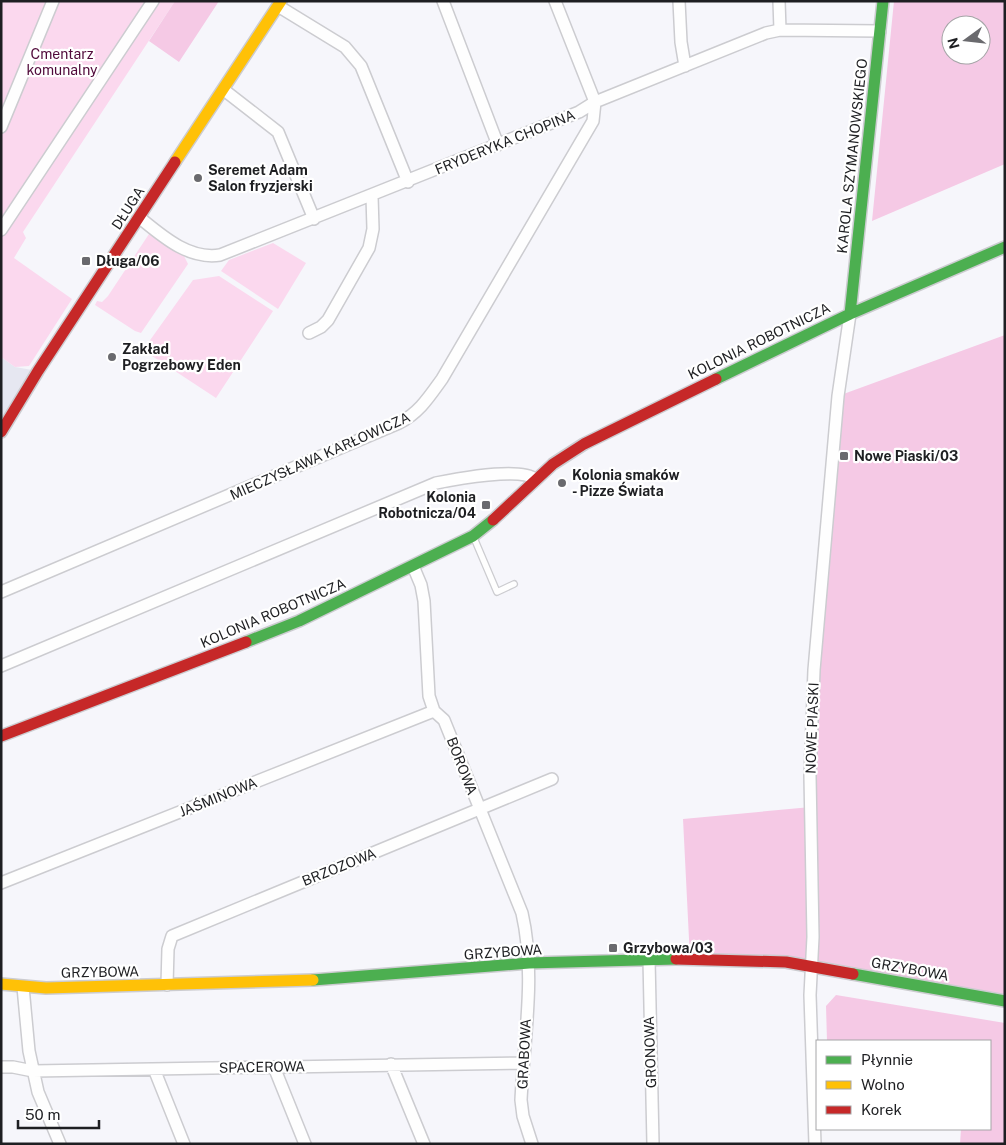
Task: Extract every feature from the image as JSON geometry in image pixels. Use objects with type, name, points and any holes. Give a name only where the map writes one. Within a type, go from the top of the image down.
[{"type":"street","points":[[1,128],[53,1]]},
{"type":"street","points":[[1,230],[153,1]]},
{"type":"street","points":[[443,1],[498,145]]},
{"type":"street","points":[[555,1],[595,102]]},
{"type":"street","points":[[679,1],[681,42],[685,66]]},
{"type":"street","points":[[779,1],[780,30]]},
{"type":"street","name":"KAROLA SZYMANOWSKIEGO","points":[[850,314],[883,1]]},
{"type":"street","points":[[280,4],[354,55],[361,66],[408,182]]},
{"type":"street","name":"DŁUGA","points":[[1,432],[38,371],[280,4]]},
{"type":"street","name":"FRYDERYKA CHOPINA","points":[[140,218],[186,250],[208,257],[220,255],[408,182],[579,112],[595,102],[766,33],[780,30],[880,31]]},
{"type":"street","points":[[224,90],[278,132],[314,219]]},
{"type":"street","name":"MIECZYSŁAWA KARŁOWICZA","points":[[1,592],[413,416],[442,379],[578,149],[593,120],[595,102]]},
{"type":"street","points":[[309,333],[321,327],[328,320],[368,248],[373,229],[372,196]]},
{"type":"street","name":"KOLONIA ROBOTNICZA","points":[[1,736],[299,621],[413,566],[473,536],[497,517],[535,479],[562,457],[584,444],[850,314],[1005,247]]},
{"type":"street","name":"NOWE PIASKI","points":[[816,1144],[810,995],[813,918],[810,776],[814,655],[838,396],[850,314]]},
{"type":"street","points":[[1,666],[436,483],[466,477],[523,473],[535,479]]},
{"type":"street","name":"BOROWA","points":[[413,566],[421,585],[424,601],[429,696],[434,711],[444,720],[479,811],[522,913],[529,963]]},
{"type":"street","name":"JAŚMINOWA","points":[[1,883],[434,711]]},
{"type":"street","name":"BRZOZOWA","points":[[167,986],[168,948],[172,936],[479,811],[552,779]]},
{"type":"street","name":"GRONOWA","points":[[649,960],[653,1144]]},
{"type":"street","name":"GRZYBOWA","points":[[1,984],[23,988],[167,986],[374,977],[529,963],[760,960],[811,967],[1005,1001]]},
{"type":"street","name":"GRABOWA","points":[[529,963],[523,1063],[523,1116],[532,1144]]},
{"type":"street","points":[[23,988],[29,1051],[33,1071],[38,1092],[60,1144]]},
{"type":"street","name":"SPACEROWA","points":[[1,1067],[33,1071],[523,1063]]},
{"type":"street","points":[[391,1064],[424,1144]]},
{"type":"street","points":[[274,1067],[305,1144]]},
{"type":"street","points":[[154,1069],[184,1144]]},
{"type":"lane","points":[[473,536],[497,592],[514,584]]},
{"type":"shaded area","points":[[175,1],[219,1],[179,62],[149,41]]},
{"type":"shaded area","points":[[894,1],[1005,1],[1005,164],[872,221]]},
{"type":"shaded area","points":[[1005,335],[1005,1001],[880,979],[690,959],[683,819],[811,807],[810,776],[838,396]]},
{"type":"shaded area","points":[[1,357],[15,367],[38,371],[1,432]]},
{"type":"shaded area","points":[[836,995],[1005,1023],[1005,1144],[960,1144],[961,1130],[991,1130],[991,1040],[827,1040],[826,1006]]},
{"type":"green space","name":"Cmentarz komunalny","points":[[1,1],[175,1],[23,232],[26,238],[14,258],[72,299],[29,366],[15,367],[1,357]]},
{"type":"green space","points":[[149,234],[184,256],[188,264],[141,333],[95,305],[97,301],[102,302],[108,296]]},
{"type":"green space","points":[[273,243],[306,263],[278,309],[221,271],[229,260]]},
{"type":"green space","points":[[219,276],[273,311],[216,398],[143,350],[193,280]]},
{"type":"traffic: fast","points":[[850,314],[883,1]]},
{"type":"traffic: fast","points":[[716,379],[850,314],[1005,247]]},
{"type":"traffic: fast","points":[[246,642],[299,621],[473,536],[493,520]]},
{"type":"traffic: fast","points":[[313,980],[529,963],[676,959]]},
{"type":"traffic: fast","points":[[853,974],[1005,1001]]},
{"type":"traffic: slow","points":[[175,162],[281,1]]},
{"type":"traffic: slow","points":[[1,984],[46,988],[313,980]]},
{"type":"traffic: jam","points":[[1,432],[38,371],[175,162]]},
{"type":"traffic: jam","points":[[493,520],[553,464],[584,444],[716,379]]},
{"type":"traffic: jam","points":[[1,736],[246,642]]},
{"type":"traffic: jam","points":[[676,959],[786,962],[853,974]]},
{"type":"place","name":"Seremet Adam Salon fryzjerski","points":[[198,178]]},
{"type":"place","name":"Długa/06","points":[[86,261]]},
{"type":"place","name":"Zakład Pogrzebowy Eden","points":[[112,357]]},
{"type":"place","name":"Nowe Piaski/03","points":[[844,456]]},
{"type":"place","name":"Kolonia smaków - Pizze Świata","points":[[562,483]]},
{"type":"place","name":"Kolonia Robotnicza/04","points":[[486,505]]},
{"type":"place","name":"Grzybowa/03","points":[[613,948]]}]
